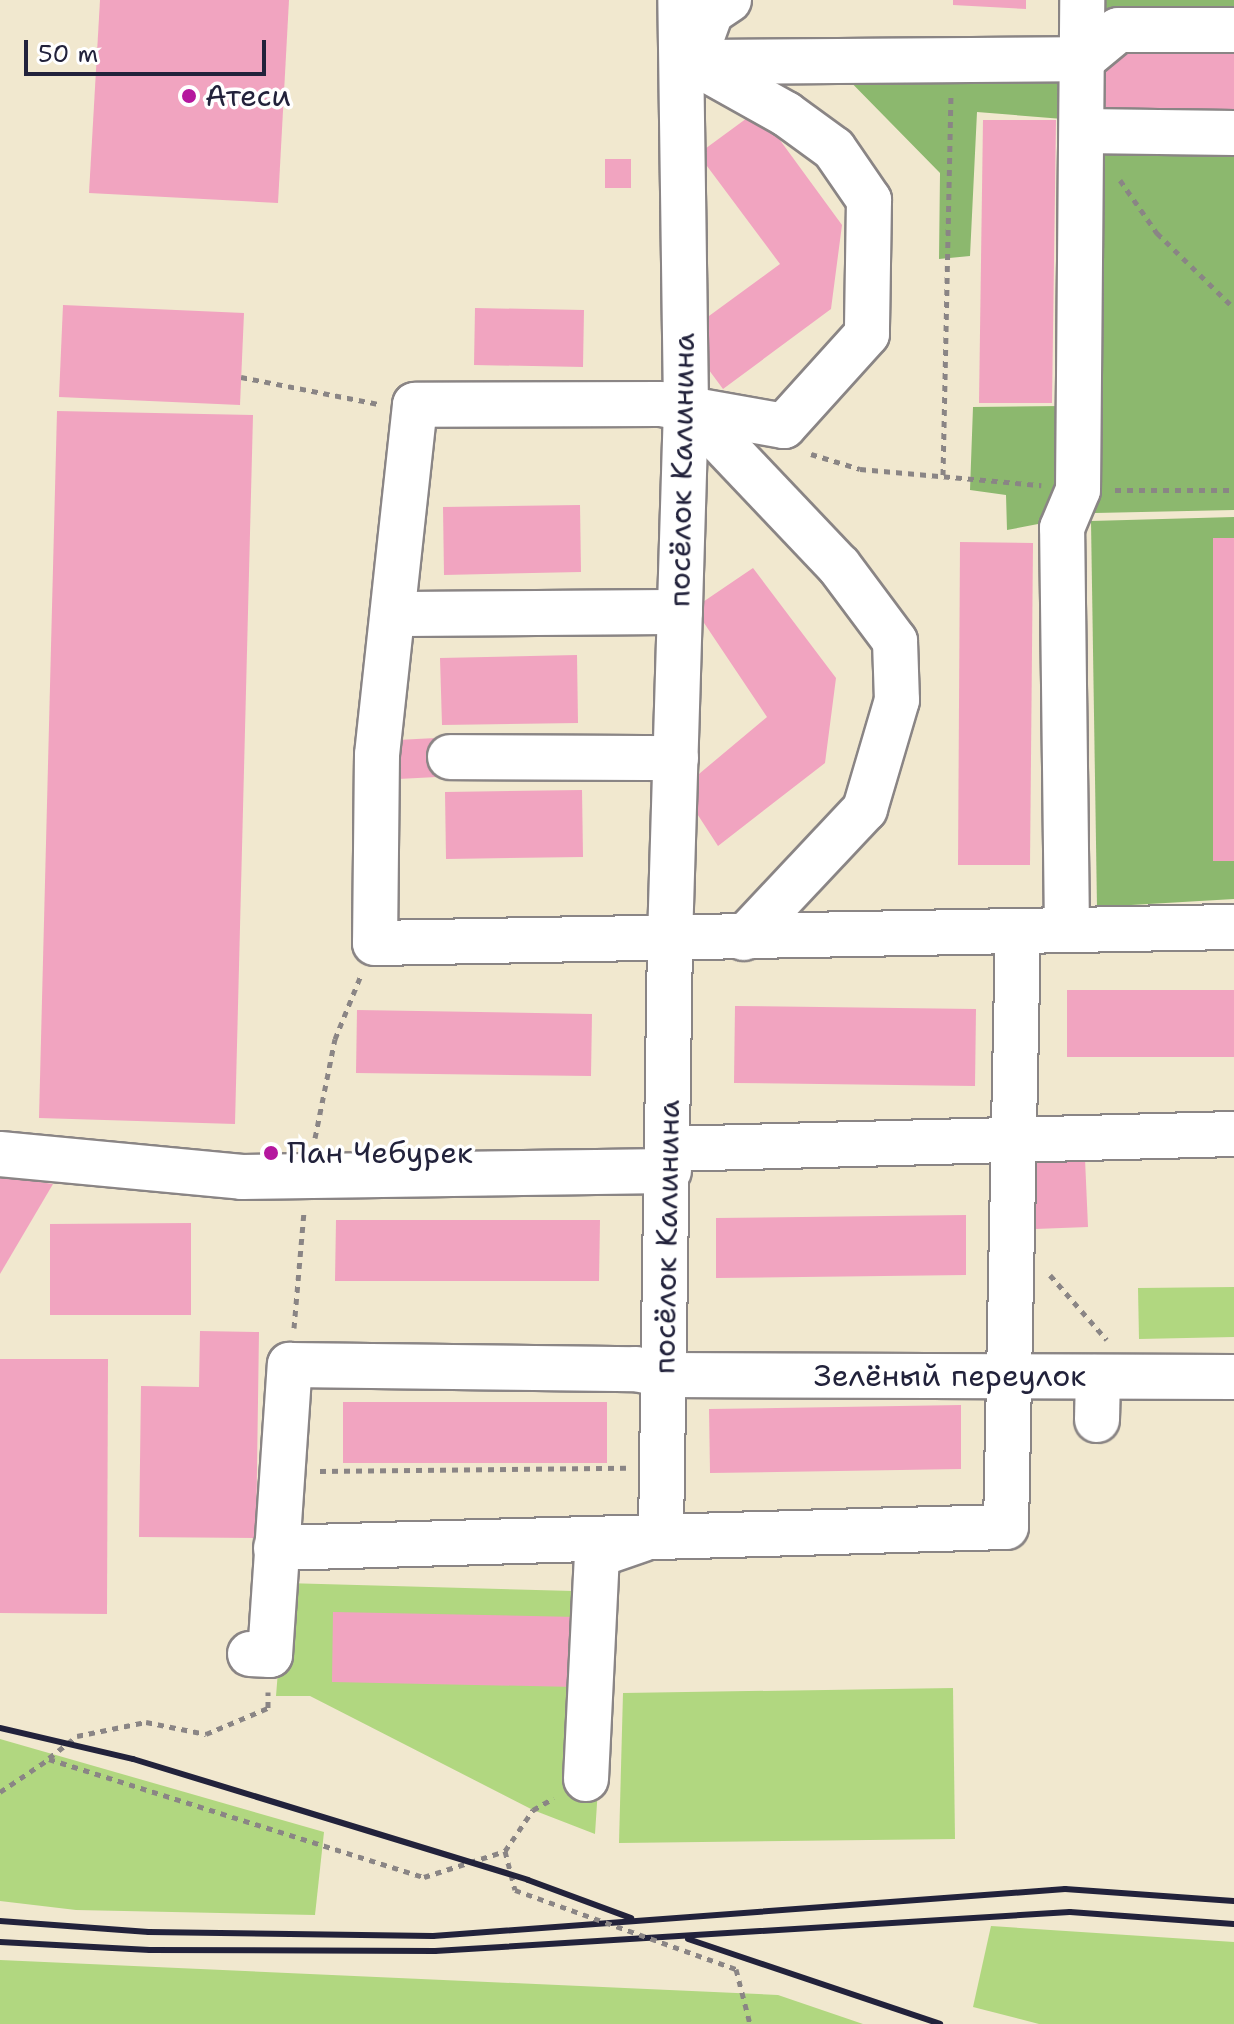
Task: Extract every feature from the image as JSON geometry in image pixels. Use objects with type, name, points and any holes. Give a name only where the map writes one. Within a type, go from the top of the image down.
[{"type":"street","name":"посёлок Калинина","points":[[661,1533],[670,940],[686,406],[686,62],[680,0]]},
{"type":"street","points":[[686,62],[711,12],[729,0]]},
{"type":"street","points":[[1067,930],[1062,528],[1078,490],[1100,131],[1083,59],[1082,0]]},
{"type":"street","points":[[686,62],[1083,59],[1118,30],[1234,30]]},
{"type":"street","points":[[686,62],[786,114],[834,149],[869,200],[867,334],[784,426],[714,416],[686,406],[415,405],[377,755],[375,943],[670,940],[1234,927]]},
{"type":"street","points":[[1100,131],[1234,133]]},
{"type":"street","points":[[686,406],[839,566],[895,641],[897,700],[865,809],[744,938]]},
{"type":"street","points":[[393,614],[680,612]]},
{"type":"street","points":[[450,757],[676,758]]},
{"type":"street","points":[[276,1548],[661,1533],[1006,1527],[1018,931]]},
{"type":"street","points":[[0,1154],[242,1177],[308,1176],[1015,1140],[1234,1134]]},
{"type":"street","points":[[260,1654],[276,1548],[290,1365]]},
{"type":"street","name":"Зелёный переулок","points":[[290,1365],[636,1369],[665,1375],[1234,1377]]},
{"type":"street","points":[[1097,1420],[1119,1377]]},
{"type":"street","points":[[586,1779],[597,1555],[661,1533]]},
{"type":"path","points":[[943,475],[951,58]]},
{"type":"path","points":[[1100,131],[1129,197],[1188,267],[1234,308]]},
{"type":"path","points":[[241,377],[358,404]]},
{"type":"path","points":[[805,454],[860,469],[1078,490],[1234,490]]},
{"type":"path","points":[[290,1365],[308,1176],[335,1039],[375,943]]},
{"type":"path","points":[[1013,1232],[1119,1377]]},
{"type":"path","points":[[280,1472],[663,1468]]},
{"type":"path","points":[[0,1792],[77,1736],[146,1722],[206,1734],[268,1708],[260,1654]]},
{"type":"path","points":[[49,1759],[424,1877],[505,1851],[533,1810]]},
{"type":"path","points":[[505,1851],[515,1890],[736,1969],[750,2024]]},
{"type":"green space","points":[[1082,0],[1234,0],[1234,11],[1082,11]]},
{"type":"green space","points":[[1090,64],[1234,126],[1234,510],[1095,513],[1007,530],[1006,495],[970,490],[973,407],[1061,406],[1063,119],[977,112],[970,256],[939,259],[940,173],[835,66]]},
{"type":"green space","points":[[1234,517],[1234,899],[1097,907],[1091,521]]},
{"type":"green space","points":[[1234,1287],[1234,1337],[1139,1339],[1138,1288]]},
{"type":"green space","points":[[285,1583],[611,1592],[595,1834],[533,1810],[310,1696],[276,1696]]},
{"type":"green space","points":[[953,1688],[955,1839],[619,1843],[623,1693]]},
{"type":"green space","points":[[0,1739],[324,1832],[315,1915],[76,1910],[0,1901]]},
{"type":"green space","points":[[991,1926],[1234,1942],[1234,2024],[1039,2024],[973,2007]]},
{"type":"green space","points":[[0,1960],[778,1995],[863,2024],[0,2024]]},
{"type":"building","name":"Атеси","points":[[100,0],[289,0],[278,203],[89,193]]},
{"type":"building","points":[[953,0],[1026,0],[1026,9],[953,5]]},
{"type":"building","points":[[1099,49],[1234,49],[1234,123],[1099,123]]},
{"type":"building","points":[[758,110],[842,225],[831,309],[723,389],[683,335],[780,264],[698,154]]},
{"type":"building","points":[[983,120],[1056,120],[1052,403],[979,403]]},
{"type":"building","points":[[605,159],[631,159],[631,188],[605,188]]},
{"type":"building","points":[[63,305],[244,313],[240,405],[59,397]]},
{"type":"building","points":[[475,308],[584,310],[583,367],[474,365]]},
{"type":"building","points":[[57,411],[253,415],[235,1124],[39,1118]]},
{"type":"building","points":[[580,505],[581,572],[444,575],[443,507]]},
{"type":"building","points":[[1213,538],[1234,538],[1234,861],[1213,861]]},
{"type":"building","points":[[960,542],[1033,543],[1030,865],[958,865]]},
{"type":"building","points":[[753,568],[836,678],[825,763],[718,846],[681,789],[767,717],[694,608]]},
{"type":"building","points":[[577,655],[578,723],[442,725],[440,658]]},
{"type":"building","points":[[436,738],[437,777],[398,779],[397,740]]},
{"type":"building","points":[[582,790],[583,857],[446,859],[445,792]]},
{"type":"building","points":[[1067,990],[1234,990],[1234,1057],[1067,1057]]},
{"type":"building","points":[[735,1006],[976,1009],[975,1086],[734,1083]]},
{"type":"building","points":[[357,1010],[592,1014],[591,1076],[356,1073]]},
{"type":"building","points":[[1085,1159],[1088,1227],[1035,1229],[1033,1161]]},
{"type":"building","points":[[0,1176],[53,1184],[0,1274]]},
{"type":"building","points":[[966,1215],[966,1275],[716,1278],[716,1218]]},
{"type":"building","points":[[336,1220],[600,1220],[599,1281],[335,1281]]},
{"type":"building","points":[[191,1223],[191,1315],[50,1315],[50,1224]]},
{"type":"building","points":[[200,1331],[259,1332],[256,1538],[139,1537],[141,1386],[199,1387]]},
{"type":"building","points":[[0,1359],[108,1359],[107,1614],[0,1613]]},
{"type":"building","points":[[343,1402],[607,1402],[607,1463],[343,1463]]},
{"type":"building","points":[[961,1405],[961,1469],[710,1473],[709,1409]]},
{"type":"building","points":[[333,1612],[578,1617],[576,1687],[332,1682]]},
{"type":"railway","points":[[0,1728],[133,1759],[528,1880],[631,1918]]},
{"type":"railway","points":[[0,1921],[149,1932],[433,1936],[1065,1889],[1234,1901]]},
{"type":"railway","points":[[0,1942],[150,1950],[435,1951],[1070,1912],[1234,1924]]},
{"type":"railway","points":[[688,1939],[940,2024]]},
{"type":"place","name":"Атеси","points":[[189,96]]},
{"type":"place","name":"Пан Чебурек","points":[[271,1153]]}]
